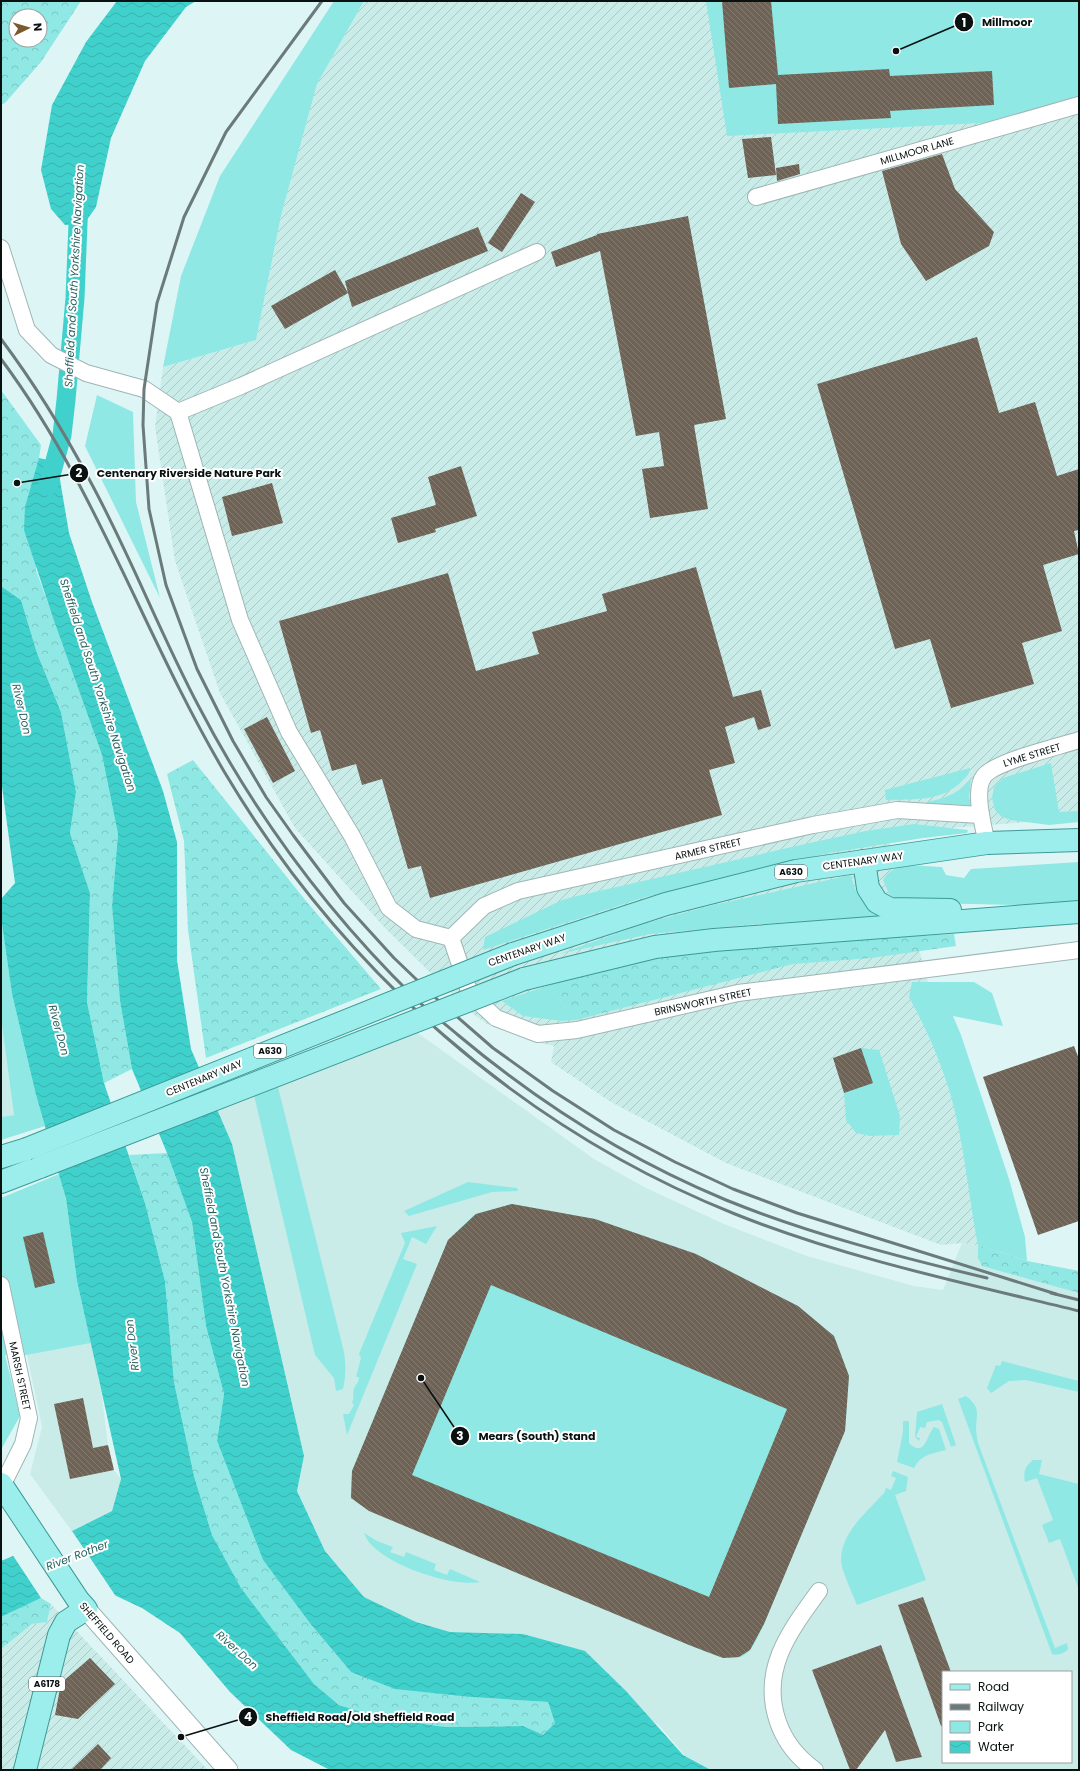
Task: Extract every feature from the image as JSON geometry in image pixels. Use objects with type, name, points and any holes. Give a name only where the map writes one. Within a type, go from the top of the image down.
[{"type":"main road","name":"CENTENARY WAY","points":[[1,1157],[27,1149],[513,954],[666,904],[796,871],[987,843],[1079,840]]},
{"type":"main road","name":"A630","points":[[864,861],[868,888],[877,902],[890,908],[1069,913]]},
{"type":"main road","name":"A630","points":[[1,1182],[524,979],[655,947],[714,940],[1069,913]]},
{"type":"main road","name":"SHEFFIELD ROAD","points":[[2,1485],[27,1525],[82,1604]]},
{"type":"main road","name":"A6178","points":[[25,1770],[59,1635],[66,1622],[82,1604]]},
{"type":"street","name":"MILLMOOR LANE","points":[[756,197],[1079,105]]},
{"type":"street","points":[[1,248],[27,330],[51,354],[86,373],[144,389],[178,412],[240,620],[289,732],[352,836],[389,908],[416,929],[451,938]]},
{"type":"street","points":[[178,412],[241,386],[537,252]]},
{"type":"street","name":"LYME STREET","points":[[987,843],[981,815],[979,794],[984,777],[998,766],[1079,740]]},
{"type":"street","name":"ARMER STREET","points":[[451,938],[484,906],[518,891],[813,825],[897,810],[981,815]]},
{"type":"street","name":"BRINSWORTH STREET","points":[[451,938],[470,994],[496,1018],[538,1034],[577,1030],[738,993],[1079,950]]},
{"type":"street","name":"MARSH STREET","points":[[1,1285],[29,1418],[23,1444],[2,1485]]},
{"type":"street","points":[[815,1770],[803,1762],[783,1737],[773,1708],[772,1680],[781,1649],[795,1624],[819,1591]]},
{"type":"street","name":"SHEFFIELD ROAD","points":[[82,1604],[228,1770]]},
{"type":"shaded area","points":[[364,1],[707,1],[1079,100],[1079,818],[887,833],[928,982],[936,999],[999,1252],[978,1245],[962,1243],[941,1245],[726,1163],[611,1102],[551,1062],[554,1046],[529,1040],[487,1024],[469,1011],[385,928],[295,828],[220,693],[175,561],[155,427],[163,367],[256,340],[281,216],[317,84]]},
{"type":"shaded area","points":[[1,1018],[14,1115],[1,1117]]},
{"type":"shaded area","points":[[415,1031],[594,1159],[644,1187],[724,1224],[807,1256],[914,1286],[943,1290],[962,1243],[978,1245],[1027,1261],[1079,1271],[1079,1770],[711,1770],[684,1755],[659,1725],[523,1634],[450,1632],[416,1622],[364,1597],[325,1551],[297,1491],[304,1456],[218,1110]]},
{"type":"shaded area","points":[[91,1343],[102,1397],[108,1445],[114,1470],[121,1479],[112,1511],[72,1531],[30,1474],[42,1427],[27,1355]]},
{"type":"shaded area","points":[[51,1604],[208,1770],[1,1770],[1,1648],[32,1624],[47,1622]]},
{"type":"green space","points":[[1,1],[81,1],[41,62],[5,103],[1,105]]},
{"type":"green space","points":[[334,1],[364,1],[317,84],[281,216],[256,340],[163,367],[181,276],[220,176]]},
{"type":"green space","points":[[706,1],[1079,1],[1079,101],[982,123],[727,136]]},
{"type":"green space","points":[[1,390],[41,445],[39,458],[36,570],[102,755],[118,834],[112,906],[120,1001],[132,1069],[104,1083],[87,1002],[90,893],[70,833],[76,792],[61,712],[37,653],[21,600],[1,586]]},
{"type":"green space","points":[[97,395],[133,412],[136,502],[160,598],[85,446]]},
{"type":"green space","points":[[193,760],[306,901],[381,989],[206,1058],[188,930],[184,841],[167,774]]},
{"type":"green space","points":[[1051,763],[1059,812],[1079,811],[1079,822],[1049,825],[1011,820],[1002,817],[995,810],[992,798],[994,787],[1003,778]]},
{"type":"green space","points":[[970,768],[969,774],[965,778],[954,788],[945,793],[927,798],[886,800],[885,790]]},
{"type":"green space","points":[[971,778],[969,797],[971,808],[928,804],[928,802],[952,794],[962,788]]},
{"type":"green space","points":[[914,824],[968,830],[967,833],[923,838],[829,853],[729,876],[642,898],[483,950],[485,937],[562,900],[814,842],[866,831]]},
{"type":"green space","points":[[1079,862],[1079,903],[1016,905],[925,903],[898,900],[889,894],[883,880],[894,869],[918,865],[942,867],[946,875],[964,878],[971,869]]},
{"type":"green space","points":[[851,875],[861,900],[882,916],[747,925],[650,934],[559,954],[643,924],[709,906]]},
{"type":"green space","points":[[1,917],[12,994],[36,1095],[45,1126],[1,1140],[1,1117],[14,1115],[1,1018]]},
{"type":"green space","points":[[954,934],[956,946],[871,958],[793,964],[576,1020],[559,1000],[565,980],[603,968],[722,947]]},
{"type":"green space","points":[[565,980],[559,1000],[576,1020],[562,1021],[523,1016],[502,1001]]},
{"type":"green space","points":[[912,982],[974,982],[992,993],[1003,1026],[953,1016],[961,1035],[1009,1179],[1025,1237],[1027,1261],[978,1245],[960,1135],[950,1092],[936,1053],[909,997]]},
{"type":"green space","points":[[861,1048],[879,1050],[900,1116],[899,1135],[870,1136],[856,1133],[846,1120],[844,1093]]},
{"type":"green space","points":[[278,1087],[344,1352],[345,1370],[343,1389],[336,1391],[334,1378],[315,1355],[254,1095]]},
{"type":"green space","points":[[167,1153],[192,1222],[206,1326],[224,1394],[217,1441],[263,1560],[309,1622],[351,1672],[471,1697],[548,1702],[555,1723],[543,1736],[523,1726],[445,1727],[377,1717],[339,1705],[314,1684],[241,1588],[212,1535],[194,1476],[174,1382],[165,1281],[145,1203],[129,1155]]},
{"type":"green space","points":[[59,1174],[66,1200],[77,1281],[91,1343],[27,1355],[5,1355],[20,1416],[2,1448],[1,1198]]},
{"type":"green space","points":[[468,1182],[517,1188],[518,1191],[492,1192],[409,1216],[404,1211]]},
{"type":"green space","points":[[512,1204],[595,1219],[696,1254],[798,1306],[834,1336],[849,1376],[845,1431],[764,1624],[753,1646],[745,1655],[737,1658],[721,1657],[689,1645],[351,1497],[352,1471],[448,1240],[475,1214]]},
{"type":"green space","points":[[437,1226],[426,1244],[412,1237],[403,1259],[417,1264],[347,1435],[343,1414],[349,1414],[354,1405],[352,1402],[353,1391],[359,1379],[359,1377],[356,1377],[361,1358],[359,1354],[405,1243],[401,1233]]},
{"type":"green space","points":[[978,1245],[1027,1261],[1079,1271],[1079,1293],[982,1266],[978,1258]]},
{"type":"green space","points":[[1002,1361],[1079,1381],[1079,1392],[1026,1380],[1009,1381],[991,1393],[987,1388],[996,1365],[1000,1366]]},
{"type":"green space","points":[[966,1396],[974,1403],[976,1407],[976,1431],[978,1443],[1055,1648],[1067,1643],[1068,1649],[1061,1654],[1052,1654],[958,1399]]},
{"type":"green space","points":[[942,1404],[956,1445],[951,1447],[942,1422],[939,1420],[927,1422],[925,1428],[920,1427],[916,1437],[920,1438],[919,1441],[915,1437],[917,1412]]},
{"type":"green space","points":[[903,1421],[909,1421],[909,1443],[914,1447],[919,1448],[925,1444],[934,1427],[939,1429],[946,1450],[924,1457],[914,1468],[897,1462],[903,1432]]},
{"type":"green space","points":[[1033,1460],[1042,1460],[1039,1474],[1079,1484],[1079,1590],[1060,1539],[1049,1543],[1042,1525],[1053,1520],[1037,1478],[1025,1482],[1025,1470]]},
{"type":"green space","points":[[893,1471],[908,1477],[906,1491],[895,1495],[926,1580],[857,1605],[845,1577],[841,1562],[842,1551],[850,1532],[856,1524],[884,1493],[886,1488],[891,1490],[896,1478],[891,1476]]},
{"type":"green space","points":[[364,1533],[377,1541],[393,1547],[390,1552],[404,1557],[406,1552],[436,1564],[434,1570],[447,1575],[450,1569],[480,1582],[467,1583],[451,1581],[415,1571],[382,1554],[370,1544]]},
{"type":"green space","points":[[41,1598],[51,1604],[47,1622],[32,1624],[1,1649],[1,1617]]},
{"type":"water","points":[[117,1],[196,1],[186,7],[145,61],[111,138],[96,207],[84,224],[65,225],[51,209],[41,170],[52,105],[86,42]]},
{"type":"water","points":[[39,458],[57,462],[69,533],[92,602],[163,791],[177,842],[177,960],[191,1049],[232,1144],[304,1456],[297,1491],[325,1551],[364,1597],[416,1622],[450,1632],[523,1634],[585,1651],[626,1691],[683,1755],[711,1770],[328,1769],[291,1750],[230,1692],[180,1633],[142,1608],[97,1587],[41,1598],[1,1617],[1,1561],[72,1531],[112,1511],[121,1479],[77,1281],[66,1199],[36,1095],[12,994],[1,917],[1,899],[15,883],[1,779],[1,586],[21,600],[37,653],[61,712],[76,792],[70,833],[90,893],[87,1002],[104,1083],[145,1203],[165,1281],[174,1382],[194,1476],[212,1535],[241,1588],[314,1684],[339,1705],[377,1717],[445,1727],[523,1726],[543,1735],[555,1723],[548,1702],[471,1697],[395,1689],[351,1672],[309,1622],[263,1560],[217,1441],[224,1394],[206,1326],[192,1222],[167,1153],[132,1069],[120,1001],[112,906],[118,834],[102,755],[53,618],[24,530],[25,507]]},
{"type":"pier","points":[[72,1531],[117,1598],[97,1589],[50,1598],[41,1598],[12,1554]]},
{"type":"building","points":[[722,1],[771,1],[778,75],[889,69],[890,76],[992,71],[994,105],[890,111],[891,118],[778,124],[776,84],[729,88]]},
{"type":"building","points":[[771,137],[776,175],[748,178],[742,139]]},
{"type":"building","points":[[942,154],[955,189],[994,232],[989,246],[926,281],[901,244],[882,171]]},
{"type":"building","points":[[799,164],[800,174],[777,181],[776,168]]},
{"type":"building","points":[[521,193],[535,202],[502,252],[488,243]]},
{"type":"building","points":[[688,216],[726,419],[694,425],[708,509],[650,518],[642,469],[664,466],[659,432],[636,436],[600,251],[556,267],[551,252],[597,234]]},
{"type":"building","points":[[478,227],[488,251],[352,307],[345,281]]},
{"type":"building","points":[[335,270],[348,293],[285,329],[271,306]]},
{"type":"building","points":[[977,337],[999,413],[1035,402],[1057,476],[1079,469],[1079,530],[1074,531],[1079,554],[1043,565],[1062,631],[1022,643],[1034,684],[951,708],[930,639],[895,649],[817,384]]},
{"type":"building","points":[[461,466],[477,516],[435,529],[436,532],[398,543],[391,518],[436,505],[428,477]]},
{"type":"building","points":[[272,483],[283,523],[232,536],[222,497]]},
{"type":"building","points":[[696,567],[733,697],[761,690],[771,726],[758,730],[754,717],[725,727],[735,763],[709,770],[722,815],[430,898],[421,866],[408,869],[382,779],[362,785],[356,764],[332,771],[320,730],[311,733],[279,621],[448,573],[476,671],[539,654],[532,632],[607,611],[602,594]]},
{"type":"building","points":[[267,717],[295,771],[273,783],[244,729]]},
{"type":"building","points":[[1074,1046],[1079,1059],[1079,1221],[1038,1235],[983,1077]]},
{"type":"building","points":[[861,1048],[873,1083],[844,1093],[833,1058]]},
{"type":"building","points":[[512,1204],[595,1219],[696,1254],[798,1306],[834,1336],[849,1376],[845,1431],[764,1624],[750,1650],[739,1657],[723,1658],[689,1645],[369,1511],[351,1498],[352,1471],[448,1240],[476,1214]],"holes":[[[491,1285],[787,1409],[709,1597],[412,1475]]]},
{"type":"building","points":[[43,1232],[55,1283],[35,1288],[23,1237]]},
{"type":"building","points":[[83,1398],[93,1448],[108,1445],[114,1470],[70,1479],[54,1404]]},
{"type":"building","points":[[923,1597],[951,1671],[942,1671],[942,1726],[941,1726],[898,1605]]},
{"type":"building","points":[[881,1645],[922,1757],[896,1762],[885,1730],[856,1770],[850,1770],[812,1670]]},
{"type":"building","points":[[90,1658],[115,1684],[78,1719],[55,1715],[61,1683]]},
{"type":"building","points":[[98,1744],[111,1758],[100,1770],[71,1770]]},
{"type":"waterway","name":"Sheffield and South Yorkshire Navigation","points":[[48,486],[62,435],[66,400],[75,298],[79,199]]},
{"type":"railway","points":[[322,1],[226,132],[184,217],[157,303],[144,389],[143,425],[149,509],[166,585],[197,669],[233,741],[266,797],[293,835],[344,903],[394,958],[439,1001],[493,1048],[553,1091],[614,1130],[675,1162],[733,1189],[797,1213],[1056,1294]]},
{"type":"railway","points":[[1,339],[36,390],[79,461],[104,507],[170,649],[198,705],[243,784],[268,823],[295,860],[352,932],[420,1003],[489,1060],[553,1107],[620,1148],[690,1184],[726,1200],[790,1224],[855,1244],[987,1278]]},
{"type":"railway","points":[[1,359],[35,408],[65,458],[93,510],[196,722],[225,773],[272,845],[324,913],[382,977],[444,1036],[511,1089],[582,1137],[657,1179],[735,1214],[777,1230],[862,1257],[949,1280],[1079,1311]]},
{"type":"railway","points":[[1051,1293],[1079,1300]]},
{"type":"place","name":"Millmoor","points":[[896,51]]},
{"type":"place","name":"Centenary Riverside Nature Park","points":[[17,483]]},
{"type":"place","name":"Mears (South) Stand","points":[[421,1378]]},
{"type":"place","name":"Sheffield Road/Old Sheffield Road","points":[[181,1737]]},
{"type":"water label","name":"River Don","points":[[22,709]]},
{"type":"water label","name":"River Don","points":[[59,1030]]},
{"type":"water label","name":"River Don","points":[[132,1345]]},
{"type":"water label","name":"River Rother","points":[[77,1555]]},
{"type":"water label","name":"River Don","points":[[237,1650]]}]
